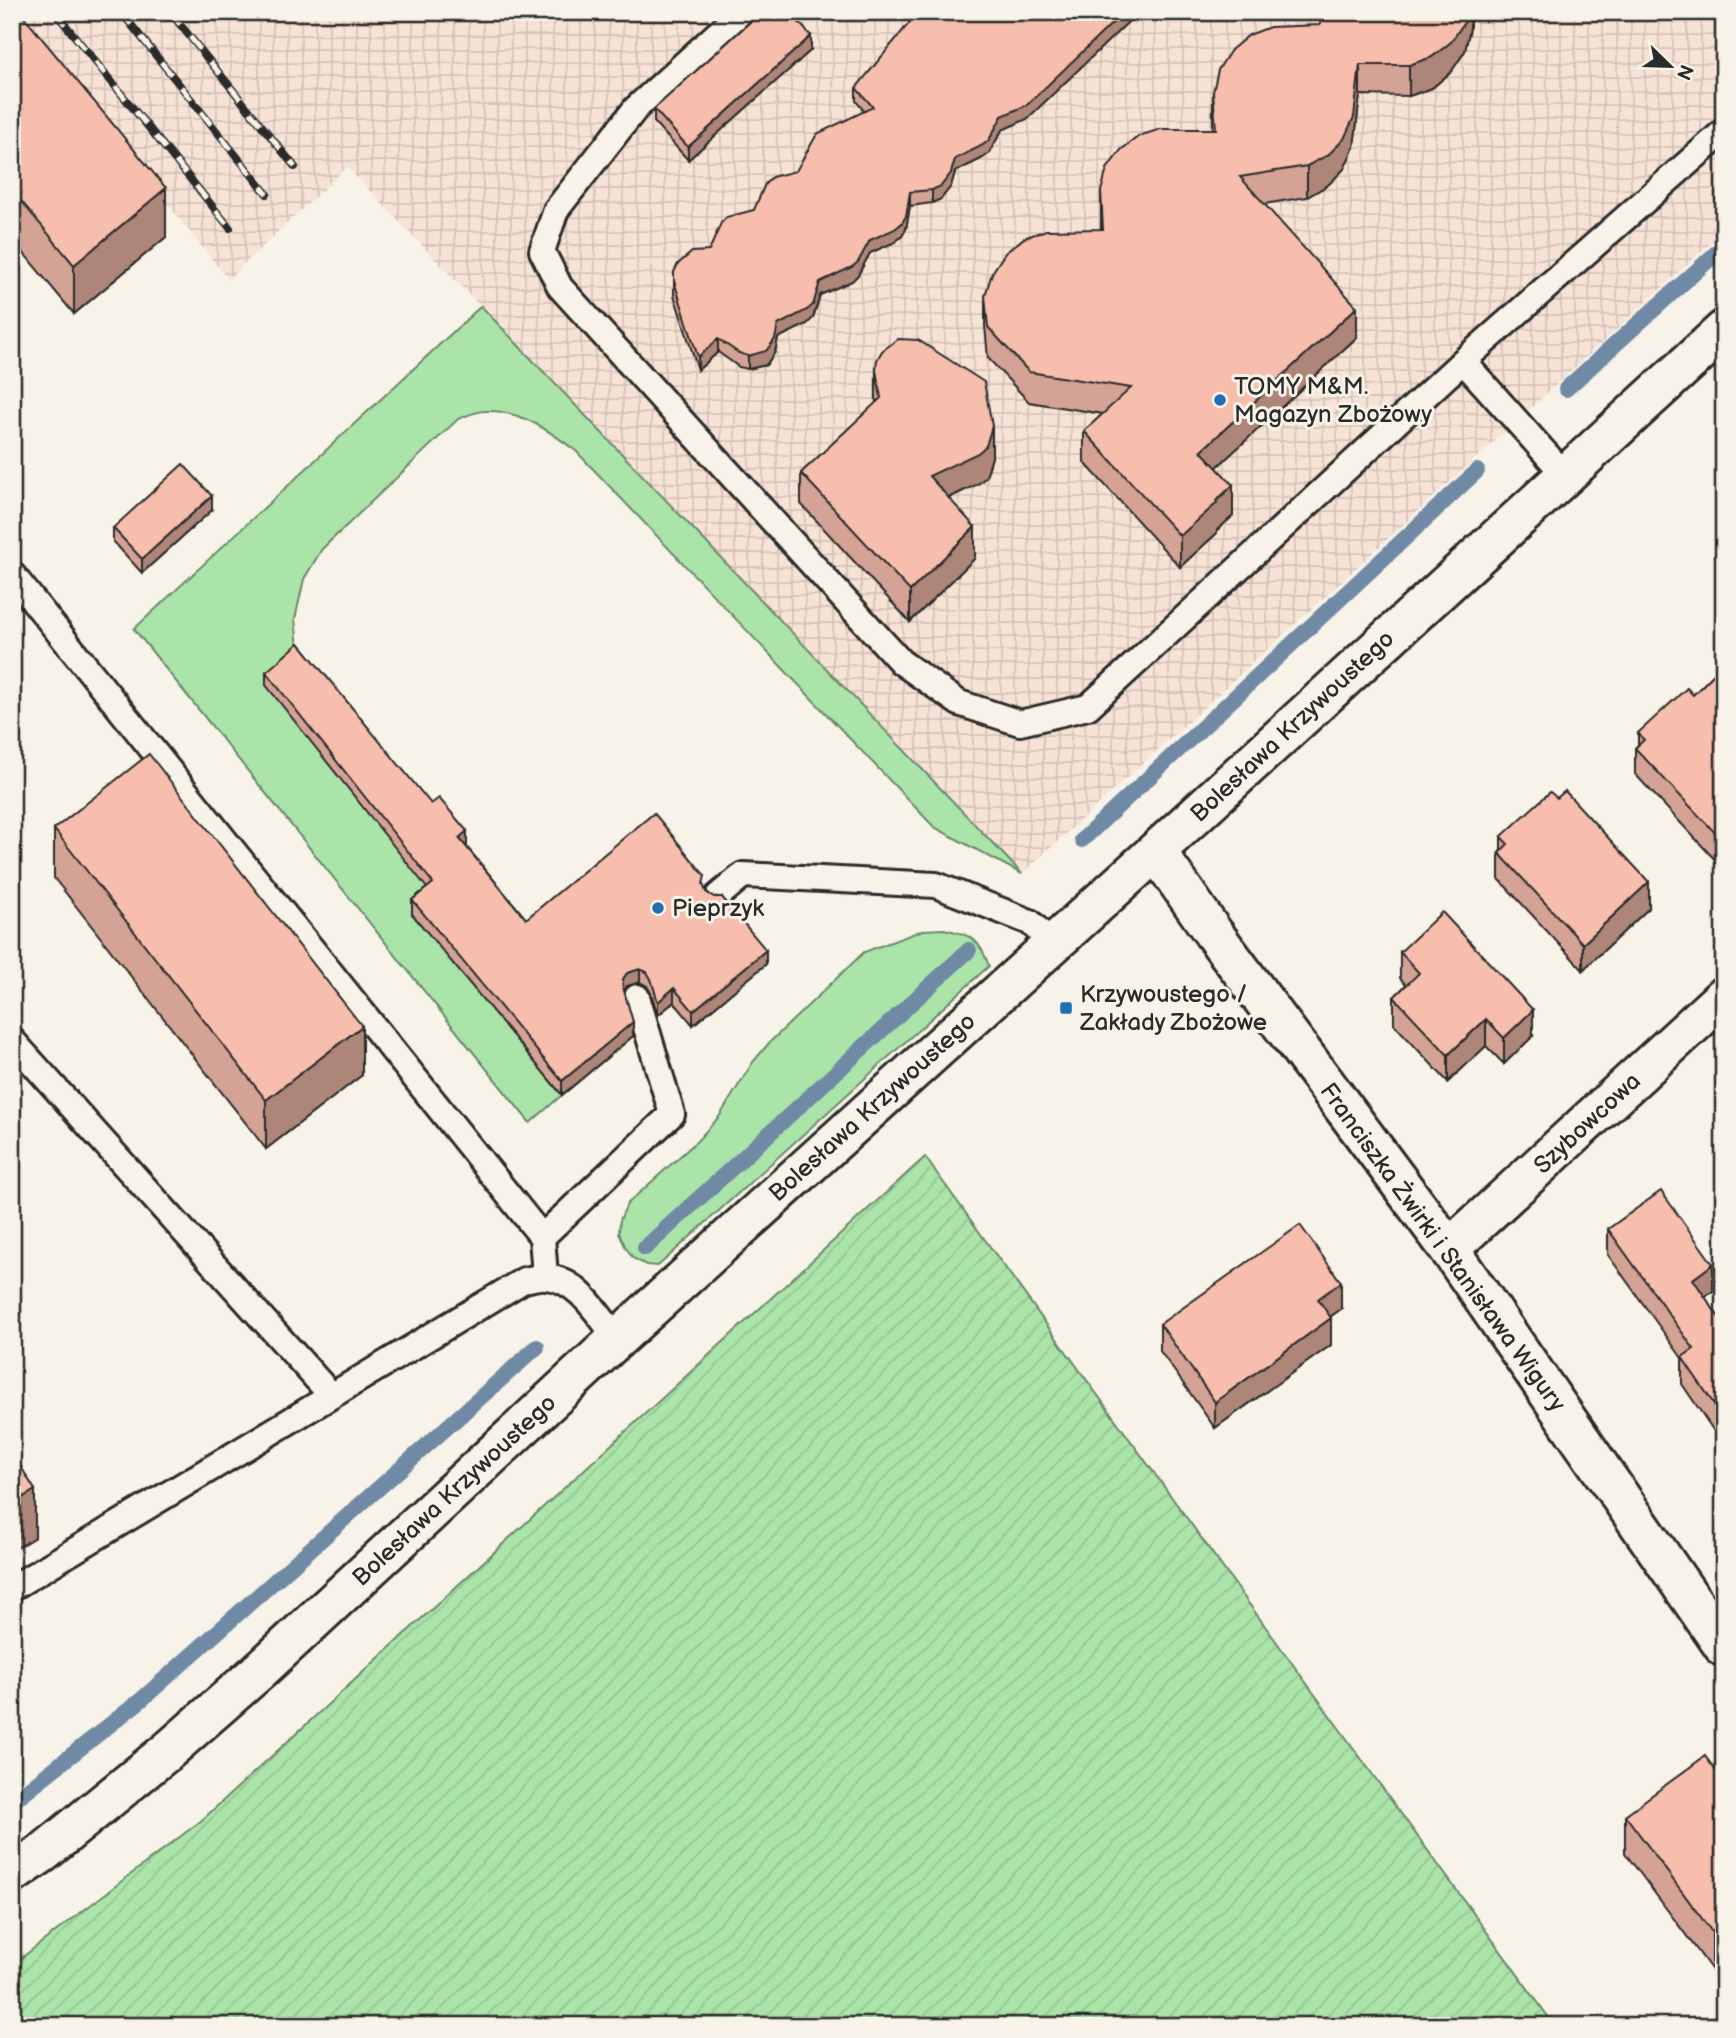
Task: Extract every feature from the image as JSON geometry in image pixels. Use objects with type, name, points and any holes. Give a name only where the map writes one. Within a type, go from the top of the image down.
[{"type":"street","name":"Bolesława Krzywoustego","points":[[12,1874],[44,1852],[169,1750],[258,1672],[617,1339],[1156,851],[1724,330]]},
{"type":"street","name":"Franciszka Żwirki i Stanisława Wigury","points":[[1156,851],[1449,1249],[1724,1647]]},
{"type":"street","name":"Szybowcowa","points":[[1449,1249],[1724,996]]},
{"type":"lane","points":[[741,12],[636,108],[556,210],[542,251],[560,287],[901,662],[959,703],[1020,723],[1088,707],[1463,361],[1724,131]]},
{"type":"lane","points":[[1463,361],[1565,475]]},
{"type":"lane","points":[[12,574],[542,1237],[545,1276]]},
{"type":"lane","points":[[718,895],[743,875],[936,885],[1030,922],[1052,944]]},
{"type":"lane","points":[[542,1237],[672,1114],[637,997]]},
{"type":"lane","points":[[12,1040],[331,1395]]},
{"type":"lane","points":[[12,1588],[524,1280],[545,1276],[576,1289],[617,1339]]},
{"type":"shaded area","name":"TOMY M&M. Magazyn Zbożowy","points":[[12,12],[1724,12],[1724,231],[1022,874],[347,167],[228,279]]},
{"type":"green space","points":[[481,306],[1022,874],[934,827],[576,451],[545,429],[510,414],[482,411],[458,419],[322,549],[304,579],[295,619],[299,656],[266,685],[435,895],[412,914],[562,1095],[530,1123],[134,629]]},
{"type":"green space","points":[[944,929],[973,939],[982,949],[989,966],[658,1266],[646,1265],[633,1258],[619,1233],[620,1220],[627,1204],[697,1141],[719,1117],[753,1062],[769,1043],[864,952],[923,930]]},
{"type":"green space","points":[[925,1157],[1555,2026],[12,2026],[12,1965],[202,1820]]},
{"type":"building","points":[[12,12],[20,12],[166,188],[74,265],[12,190]]},
{"type":"building","points":[[761,12],[790,12],[811,36],[688,147],[654,109]]},
{"type":"building","points":[[918,12],[1124,12],[1027,105],[1002,116],[989,140],[955,159],[951,173],[941,186],[932,190],[910,192],[906,216],[902,223],[870,240],[858,262],[852,267],[820,282],[813,305],[778,325],[775,339],[766,351],[748,356],[718,339],[698,357],[674,281],[678,264],[692,252],[709,251],[721,223],[727,217],[754,210],[765,184],[772,177],[796,171],[817,134],[873,107],[856,88]]},
{"type":"building","points":[[1322,12],[1467,12],[1465,21],[1451,42],[1432,57],[1409,65],[1360,65],[1354,117],[1344,139],[1328,155],[1307,166],[1240,177],[1357,307],[1201,451],[1233,485],[1180,536],[1084,431],[1131,388],[1029,372],[988,327],[985,296],[992,273],[1005,253],[1024,238],[1046,230],[1103,229],[1101,191],[1107,169],[1121,150],[1139,136],[1161,129],[1216,129],[1213,92],[1218,70],[1231,50],[1249,35],[1270,27],[1320,25]]},
{"type":"building","points":[[898,339],[918,340],[984,382],[992,426],[986,446],[978,453],[929,476],[975,527],[910,591],[801,473],[881,398],[877,360],[882,351]]},
{"type":"building","points":[[183,464],[212,496],[142,559],[113,528]]},
{"type":"building","points":[[299,643],[431,804],[439,798],[467,831],[459,838],[526,919],[654,813],[705,876],[703,884],[706,892],[714,897],[722,897],[766,950],[693,1011],[674,988],[658,1002],[647,972],[640,969],[627,973],[623,979],[623,987],[633,1022],[562,1081],[412,900],[433,883],[266,672]]},
{"type":"building","points":[[1724,664],[1724,835],[1720,838],[1635,748],[1644,740],[1638,733],[1687,688],[1693,695]]},
{"type":"building","points":[[149,754],[362,1026],[266,1100],[54,829]]},
{"type":"building","points":[[1565,791],[1649,882],[1583,944],[1499,853],[1508,844],[1501,837],[1550,792],[1557,798]]},
{"type":"building","points":[[1442,912],[1533,1010],[1504,1038],[1486,1019],[1448,1055],[1394,997],[1419,973],[1400,952]]},
{"type":"building","points":[[1661,1191],[1713,1264],[1693,1279],[1724,1325],[1724,1419],[1682,1357],[1694,1349],[1608,1229]]},
{"type":"building","points":[[1300,1225],[1341,1282],[1318,1299],[1331,1318],[1215,1402],[1160,1324]]},
{"type":"building","points":[[12,1452],[35,1490],[12,1504]]},
{"type":"building","points":[[1705,1756],[1724,1782],[1724,1923],[1712,1932],[1625,1815]]},
{"type":"waterway","points":[[1566,389],[1724,246]]},
{"type":"waterway","points":[[1082,840],[1477,471]]},
{"type":"waterway","points":[[645,1248],[969,950]]},
{"type":"waterway","points":[[12,1802],[140,1701],[537,1347]]},
{"type":"railway","points":[[55,12],[230,228]]},
{"type":"railway","points":[[121,12],[267,194]]},
{"type":"railway","points":[[170,12],[295,167]]},
{"type":"place","name":"TOMY M&M. Magazyn Zbożowy","points":[[1220,400]]},
{"type":"place","name":"Pieprzyk","points":[[658,908]]},
{"type":"place","name":"Krzywoustego / Zakłady Zbożowe","points":[[1066,1008]]}]
